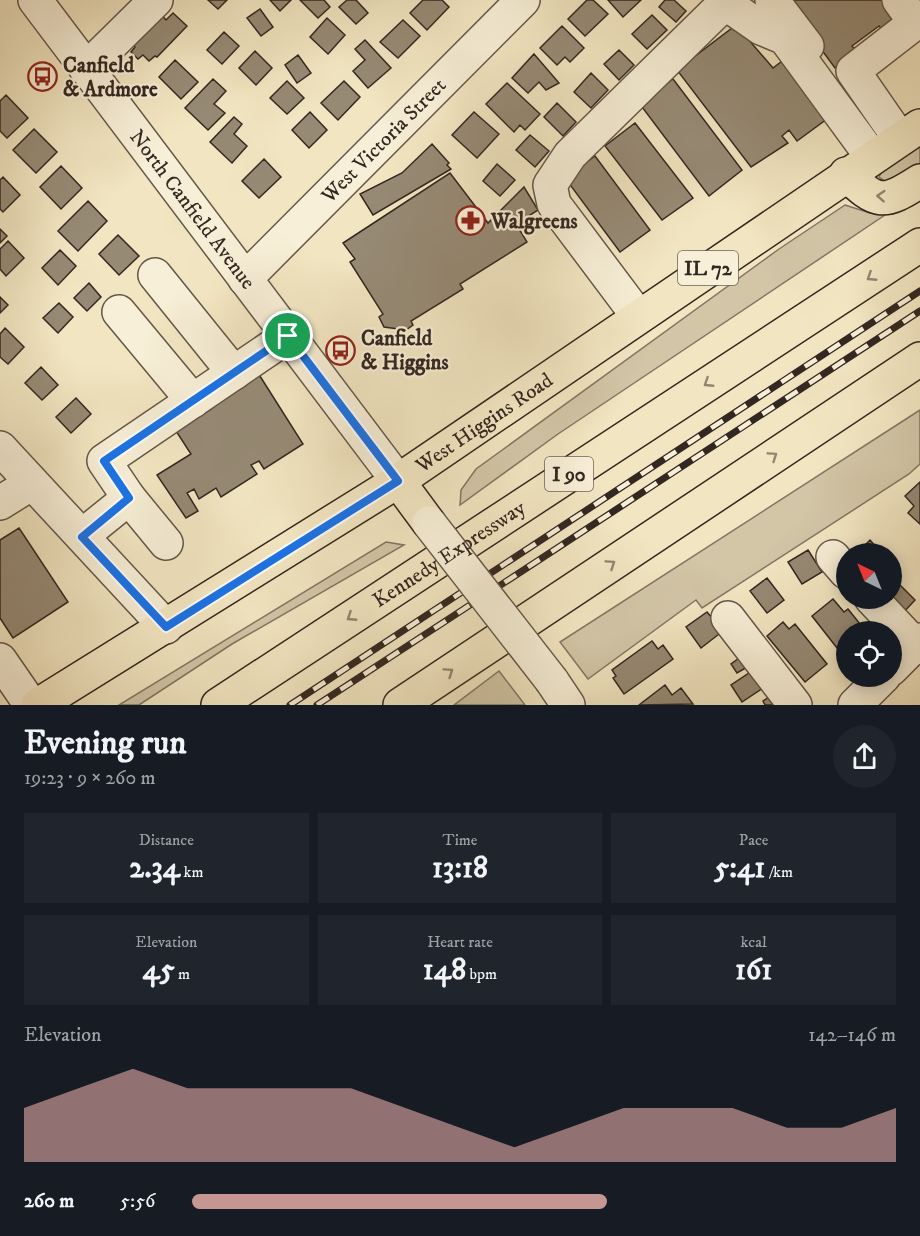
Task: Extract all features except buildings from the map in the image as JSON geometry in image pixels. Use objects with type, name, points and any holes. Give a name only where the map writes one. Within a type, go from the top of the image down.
[{"type":"main road","name":"West Higgins Road","points":[[38,705],[398,481],[910,132]]},
{"type":"main road","points":[[859,165],[867,194],[880,199],[898,196],[920,181]]},
{"type":"main road","name":"Kennedy Expressway","points":[[218,705],[920,244]]},
{"type":"main road","points":[[400,705],[920,359]]},
{"type":"main road","name":"North Canfield Avenue","points":[[398,481],[429,523]]},
{"type":"street","name":"North Canfield Avenue","points":[[35,0],[398,481]]},
{"type":"street","points":[[86,69],[156,0]]},
{"type":"street","name":"West Victoria Street","points":[[245,279],[524,0]]},
{"type":"street","points":[[772,0],[832,78],[852,71],[911,26],[909,14],[898,0]]},
{"type":"street","points":[[638,316],[554,204],[550,185],[570,155],[725,3],[761,28],[785,38],[859,165]]},
{"type":"street","points":[[852,71],[910,132]]},
{"type":"street","points":[[155,275],[234,373]]},
{"type":"street","points":[[119,312],[193,401]]},
{"type":"street","points":[[166,543],[129,498],[104,461],[288,336]]},
{"type":"street","points":[[0,448],[166,627]]},
{"type":"street","points":[[0,503],[32,483]]},
{"type":"street","points":[[82,537],[129,498]]},
{"type":"street","name":"North Canfield Avenue","points":[[429,523],[560,693]]},
{"type":"street","points":[[882,609],[917,643],[902,658]]},
{"type":"street","points":[[728,618],[795,705]]},
{"type":"street","points":[[0,660],[31,705]]},
{"type":"street","points":[[855,705],[873,687]]},
{"type":"shaded area","points":[[920,146],[920,166],[903,176],[885,181],[879,177],[882,171]]},
{"type":"shaded area","points":[[845,205],[870,213],[894,209],[558,434],[460,505],[461,490],[476,469],[779,249]]},
{"type":"shaded area","points":[[920,410],[920,464],[909,474],[702,608],[696,600],[588,679],[560,642]]},
{"type":"shaded area","points":[[386,542],[404,545],[232,644],[139,705],[119,705]]},
{"type":"shaded area","points":[[499,671],[525,705],[454,705]]},
{"type":"railway","points":[[290,705],[920,291]]},
{"type":"railway","points":[[317,705],[920,311]]},
{"type":"place","name":"Canfield & Ardmore","points":[[42,77]]},
{"type":"place","name":"Walgreens","points":[[470,221]]},
{"type":"place","name":"Canfield & Higgins","points":[[340,350]]},
{"type":"route","points":[[288,336],[398,481],[166,627],[82,537],[129,498],[104,461],[288,336]]}]
